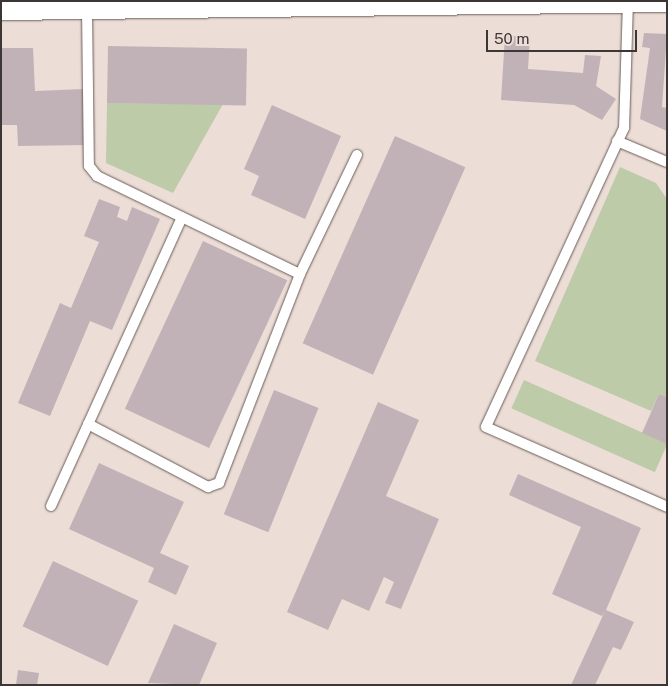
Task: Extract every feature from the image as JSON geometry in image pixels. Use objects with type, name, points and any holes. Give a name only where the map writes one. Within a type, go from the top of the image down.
[{"type":"street","points":[[1,10],[667,2]]},
{"type":"lane","points":[[628,2],[624,128],[486,427],[667,506]]},
{"type":"lane","points":[[88,9],[89,166],[97,176],[300,274]]},
{"type":"lane","points":[[618,141],[667,162]]},
{"type":"lane","points":[[88,424],[208,487],[218,483],[300,274],[357,155]]},
{"type":"lane","points":[[51,506],[182,217]]},
{"type":"green space","points":[[107,103],[223,104],[173,193],[106,163]]},
{"type":"green space","points":[[620,167],[656,183],[667,199],[667,397],[659,394],[651,411],[535,361]]},
{"type":"green space","points":[[524,380],[667,444],[655,472],[511,408]]},
{"type":"building","points":[[644,33],[667,34],[662,107],[667,108],[667,131],[640,119],[650,48],[642,47]]},
{"type":"building","points":[[505,36],[530,36],[528,69],[583,73],[585,55],[601,56],[596,86],[616,99],[602,120],[574,105],[501,100]]},
{"type":"building","points":[[108,46],[247,48],[246,105],[107,103]]},
{"type":"building","points":[[1,48],[33,48],[35,91],[84,89],[86,145],[18,146],[17,125],[1,125]]},
{"type":"building","points":[[272,105],[341,136],[305,219],[251,195],[259,176],[244,169]]},
{"type":"building","points":[[395,136],[465,167],[373,375],[303,343]]},
{"type":"building","points":[[99,199],[120,207],[117,217],[127,221],[132,207],[160,219],[112,330],[90,321],[50,416],[18,403],[60,303],[71,308],[99,242],[84,236]]},
{"type":"building","points":[[203,241],[287,280],[209,448],[125,409]]},
{"type":"building","points":[[274,390],[319,408],[268,532],[224,514]]},
{"type":"building","points":[[659,394],[667,397],[667,444],[642,433]]},
{"type":"building","points":[[378,402],[419,420],[386,496],[439,519],[401,609],[385,603],[394,582],[384,577],[369,611],[342,599],[328,630],[287,612]]},
{"type":"building","points":[[99,463],[184,502],[160,553],[189,566],[176,595],[148,582],[154,568],[69,529]]},
{"type":"building","points":[[518,474],[641,528],[606,610],[634,622],[621,650],[613,647],[595,685],[571,685],[605,611],[602,616],[552,594],[581,527],[509,495]]},
{"type":"building","points":[[53,561],[138,601],[108,666],[23,626]]},
{"type":"building","points":[[174,624],[217,643],[199,685],[148,683]]},
{"type":"building","points":[[18,670],[39,673],[37,685],[16,685]]}]
